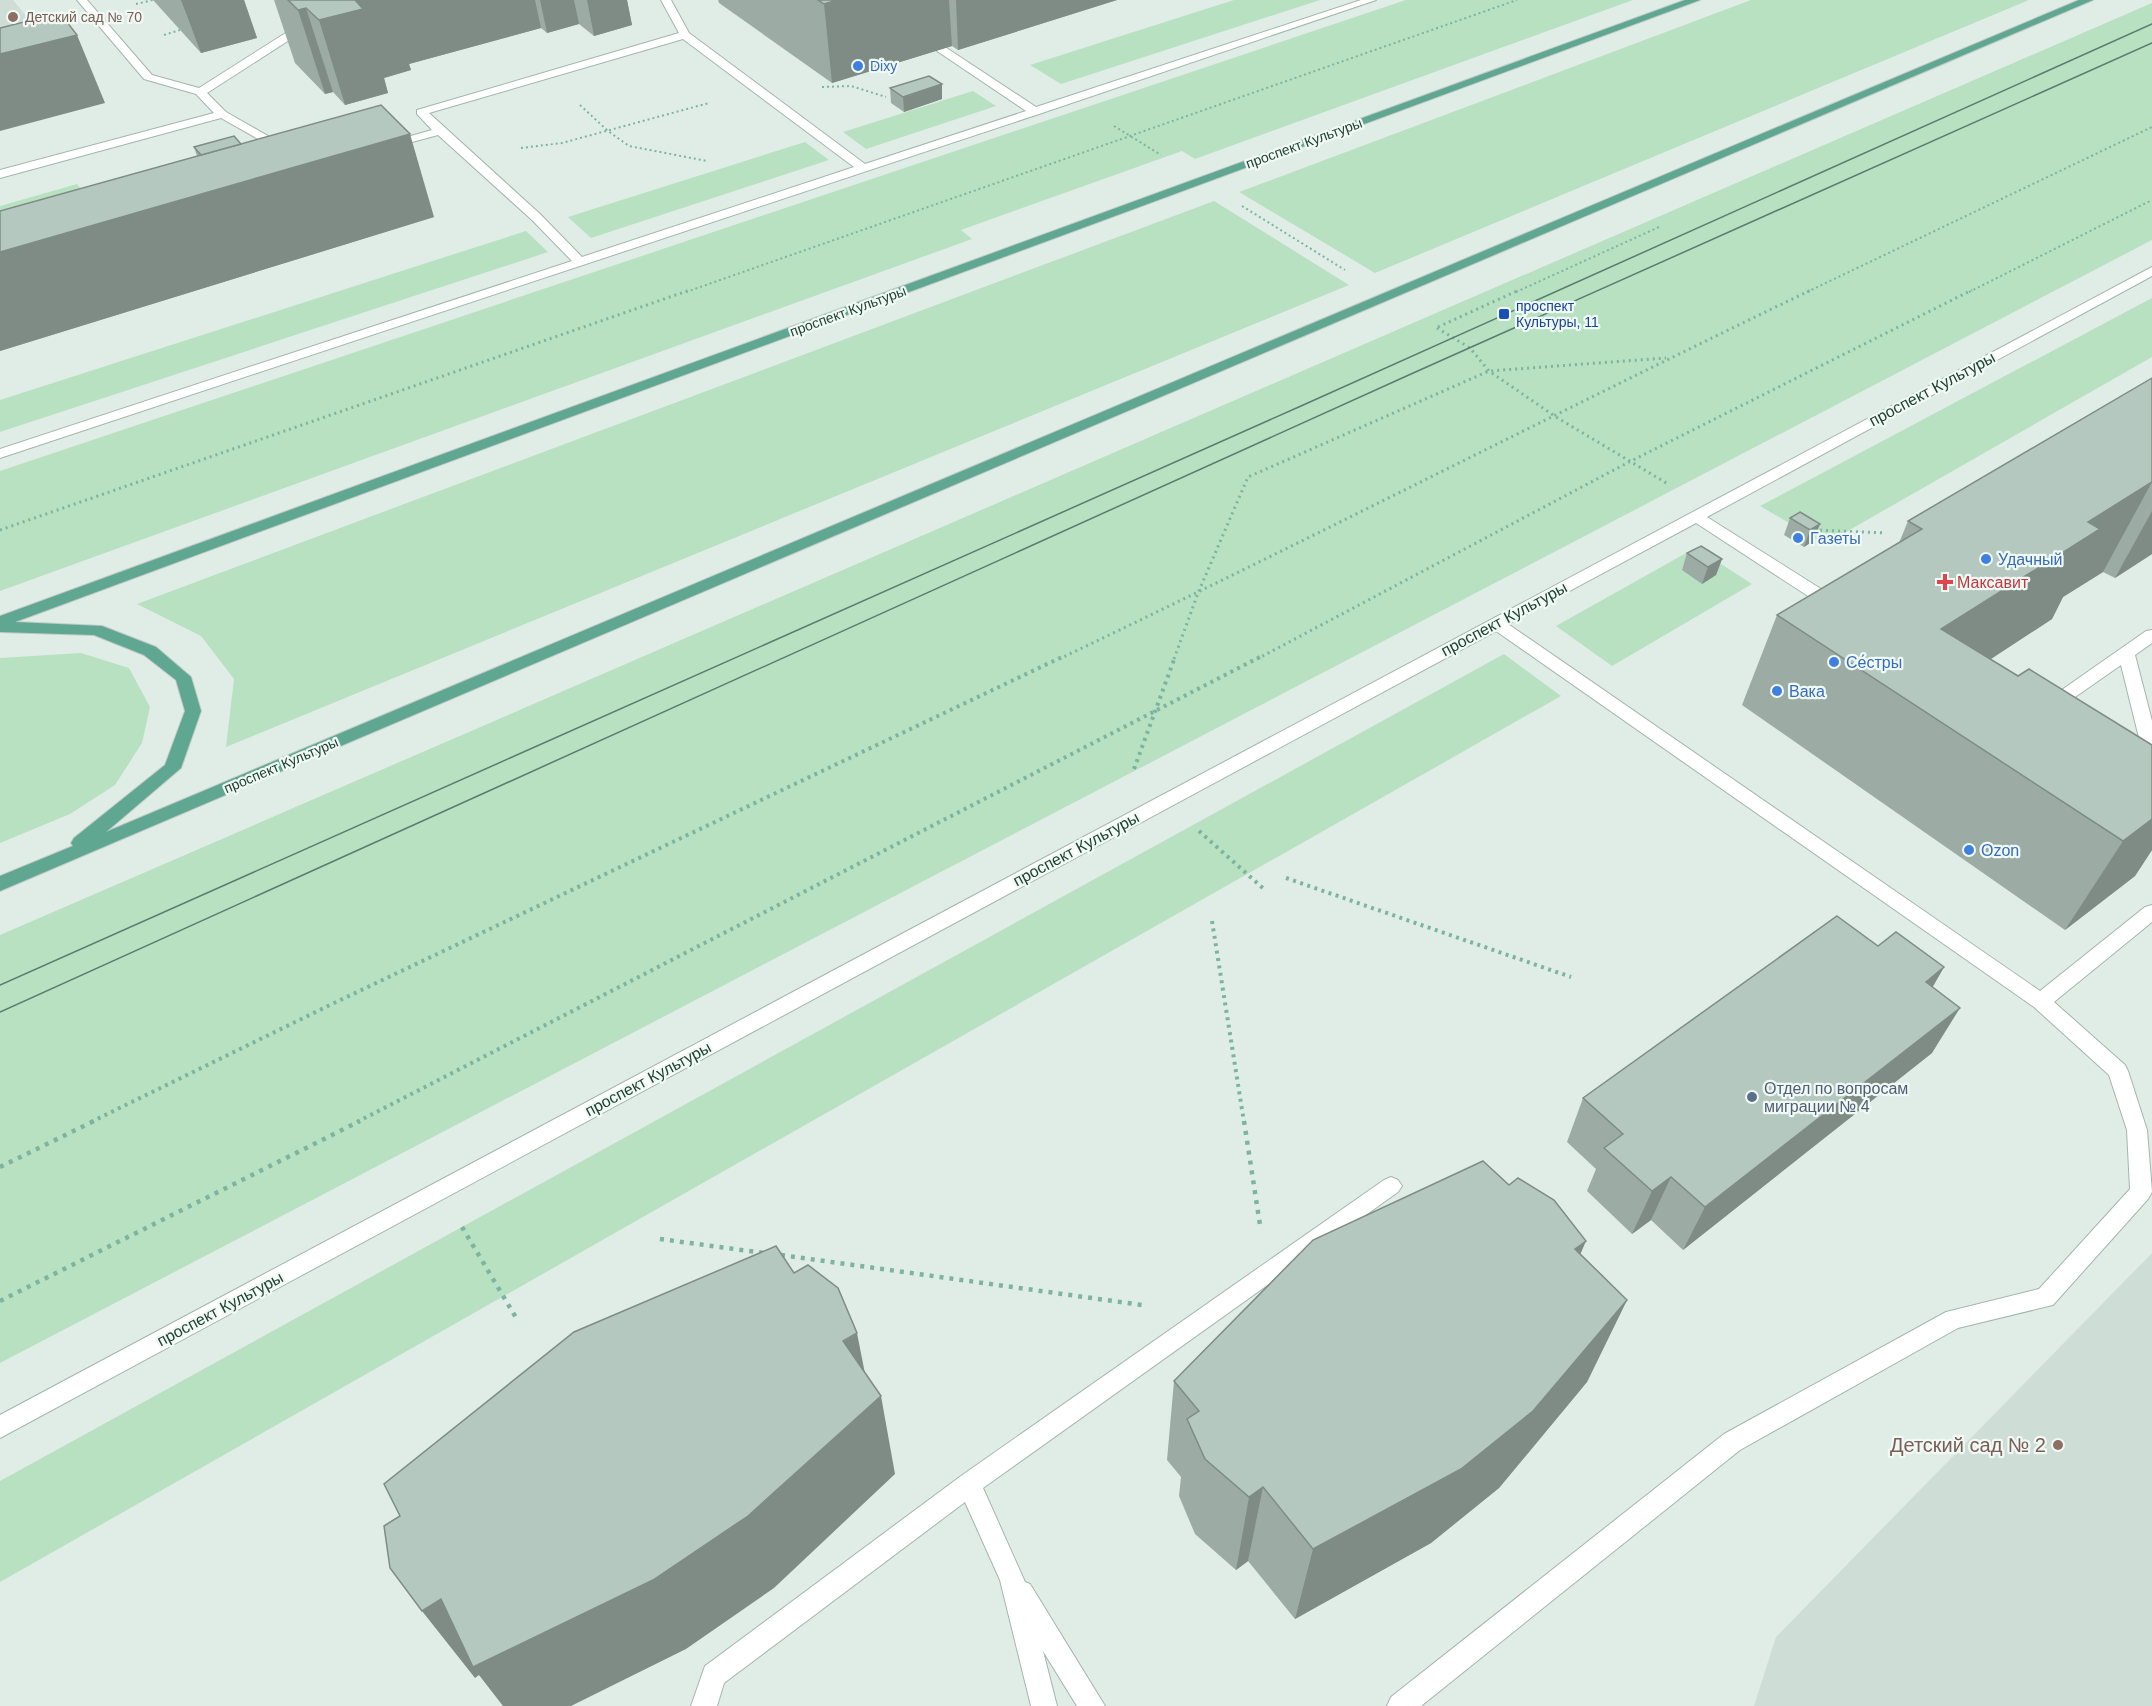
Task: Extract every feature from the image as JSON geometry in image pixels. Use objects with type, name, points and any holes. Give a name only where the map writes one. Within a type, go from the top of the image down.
[{"type":"main road","name":"проспект Культуры","points":[[0,622],[1695,0]]},
{"type":"main road","name":"проспект Культуры","points":[[0,884],[2088,0]]},
{"type":"main road","points":[[0,627],[96,630],[150,651],[183,677],[193,711],[172,768],[62,857]]},
{"type":"street","points":[[82,0],[148,77],[200,93],[222,114],[292,155]]},
{"type":"street","points":[[668,0],[685,34],[863,168]]},
{"type":"street","points":[[0,454],[1371,0]]},
{"type":"street","points":[[200,93],[313,21]]},
{"type":"street","points":[[580,262],[421,112],[685,34]]},
{"type":"street","points":[[941,49],[1035,112]]},
{"type":"street","points":[[0,174],[222,114]]},
{"type":"street","points":[[376,148],[441,130]]},
{"type":"street","name":"проспект Культуры","points":[[0,1427],[2152,271]]},
{"type":"street","points":[[1696,516],[1849,615]]},
{"type":"street","points":[[1400,1706],[1732,1442],[1954,1318],[2045,1298],[2141,1192],[2137,1130],[2118,1071],[2041,1002],[1496,623]]},
{"type":"street","points":[[2040,713],[2152,635]]},
{"type":"street","points":[[2126,653],[2152,754]]},
{"type":"street","points":[[2041,1002],[2152,912]]},
{"type":"street","points":[[704,1706],[714,1675],[969,1484],[1391,1186]]},
{"type":"street","points":[[969,1484],[1012,1578],[1092,1706]]},
{"type":"street","points":[[1012,1578],[1044,1706]]},
{"type":"path","points":[[0,531],[1132,137],[1517,0]]},
{"type":"path","points":[[548,75],[608,131],[629,146],[707,161]]},
{"type":"path","points":[[467,154],[562,143],[758,90],[851,86],[886,97]]},
{"type":"path","points":[[1112,124],[1167,159]]},
{"type":"path","points":[[0,1167],[332,1004],[1198,594],[1556,417],[1669,358],[2152,127]]},
{"type":"path","points":[[0,1301],[380,1110],[1155,713],[1629,462],[2152,200]]},
{"type":"path","points":[[1240,204],[1346,271]]},
{"type":"path","points":[[1659,227],[1437,328],[1470,348],[1489,372],[1556,417],[1677,489]]},
{"type":"path","points":[[1265,890],[1133,772],[1198,594],[1248,477],[1489,372],[1669,358]]},
{"type":"path","points":[[1805,530],[1885,533]]},
{"type":"path","points":[[1286,878],[1571,977]]},
{"type":"path","points":[[1212,921],[1268,1273]]},
{"type":"path","points":[[441,1190],[518,1321]]},
{"type":"path","points":[[660,1239],[1208,1314]]},
{"type":"shaded area","name":"Детский сад № 70","points":[[0,0],[13,0],[40,33],[0,43]]},
{"type":"shaded area","name":"Детский сад № 2","points":[[2152,1253],[2152,1706],[1754,1706],[1776,1637]]},
{"type":"green space","points":[[1234,0],[1320,0],[1061,84],[1030,65]]},
{"type":"green space","points":[[1406,0],[1633,0],[1195,159],[1182,151],[961,230],[972,239],[0,591],[0,471]]},
{"type":"green space","points":[[1751,0],[2029,0],[1375,273],[1239,192]]},
{"type":"green space","points":[[2152,3],[2152,240],[0,1363],[0,935]]},
{"type":"green space","points":[[973,91],[996,106],[866,149],[843,132]]},
{"type":"green space","points":[[805,142],[829,160],[591,238],[568,217]]},
{"type":"green space","points":[[77,184],[96,210],[0,238],[0,206]]},
{"type":"green space","points":[[1214,201],[1349,285],[226,747],[234,679],[201,636],[137,604]]},
{"type":"green space","points":[[526,231],[548,252],[0,432],[0,400]]},
{"type":"green space","points":[[2152,298],[2152,357],[1825,544],[1760,506]]},
{"type":"green space","points":[[1695,548],[1714,560],[1709,571],[1721,564],[1752,584],[1612,666],[1556,626]]},
{"type":"green space","points":[[81,653],[129,668],[150,707],[142,743],[115,785],[70,814],[0,843],[0,658]]},
{"type":"green space","points":[[1504,654],[1561,696],[0,1582],[0,1481]]},
{"type":"building","points":[[288,0],[355,0],[363,9],[319,20],[306,8],[298,10]]},
{"type":"building","points":[[818,0],[837,0],[824,4]]},
{"type":"building","points":[[60,13],[77,35],[0,54],[0,28]]},
{"type":"building","points":[[929,76],[942,84],[903,97],[890,88]]},
{"type":"building","points":[[381,105],[410,134],[0,252],[0,211]]},
{"type":"building","points":[[234,136],[241,144],[201,155],[194,147]]},
{"type":"building","points":[[2152,378],[2152,482],[2088,522],[2100,529],[1941,629],[2018,676],[2029,669],[2152,745],[2152,819],[2123,841],[1777,615],[1922,529],[1908,521]]},
{"type":"building","points":[[1800,512],[1820,524],[1810,530],[1790,518]]},
{"type":"building","points":[[1701,546],[1722,559],[1708,567],[1687,553]]},
{"type":"building","name":"Отдел по вопросам миграции № 4","points":[[1837,916],[1878,946],[1896,932],[1944,967],[1926,982],[1960,1008],[1705,1207],[1671,1177],[1652,1191],[1604,1148],[1623,1134],[1583,1098]]},
{"type":"building","points":[[1483,1161],[1509,1185],[1518,1178],[1554,1200],[1586,1241],[1575,1249],[1627,1300],[1533,1411],[1461,1469],[1313,1549],[1263,1487],[1249,1497],[1205,1459],[1187,1419],[1199,1411],[1174,1381],[1313,1240]]},
{"type":"building","points":[[776,1246],[794,1273],[808,1265],[838,1288],[857,1333],[843,1341],[881,1396],[748,1516],[653,1580],[473,1667],[441,1599],[422,1611],[390,1568],[384,1526],[400,1516],[384,1484],[574,1332]]},
{"type":"tram line","points":[[0,985],[1301,406],[2152,24]]},
{"type":"tram line","points":[[0,1012],[1411,374],[2152,43]]},
{"type":"place","name":"Детский сад № 70","points":[[13,17]]},
{"type":"place","name":"Dixy","points":[[858,66]]},
{"type":"place","name":"проспект Культуры, 11","points":[[1504,314]]},
{"type":"place","name":"Газеты","points":[[1798,538]]},
{"type":"place","name":"Удачный","points":[[1986,559]]},
{"type":"place","name":"Максавит","points":[[1945,582]]},
{"type":"place","name":"Се́стры","points":[[1834,662]]},
{"type":"place","name":"Вака","points":[[1777,691]]},
{"type":"place","name":"Ozon","points":[[1969,850]]},
{"type":"place","name":"Отдел по вопросам миграции № 4","points":[[1752,1097]]},
{"type":"place","name":"Детский сад № 2","points":[[2058,1445]]}]
